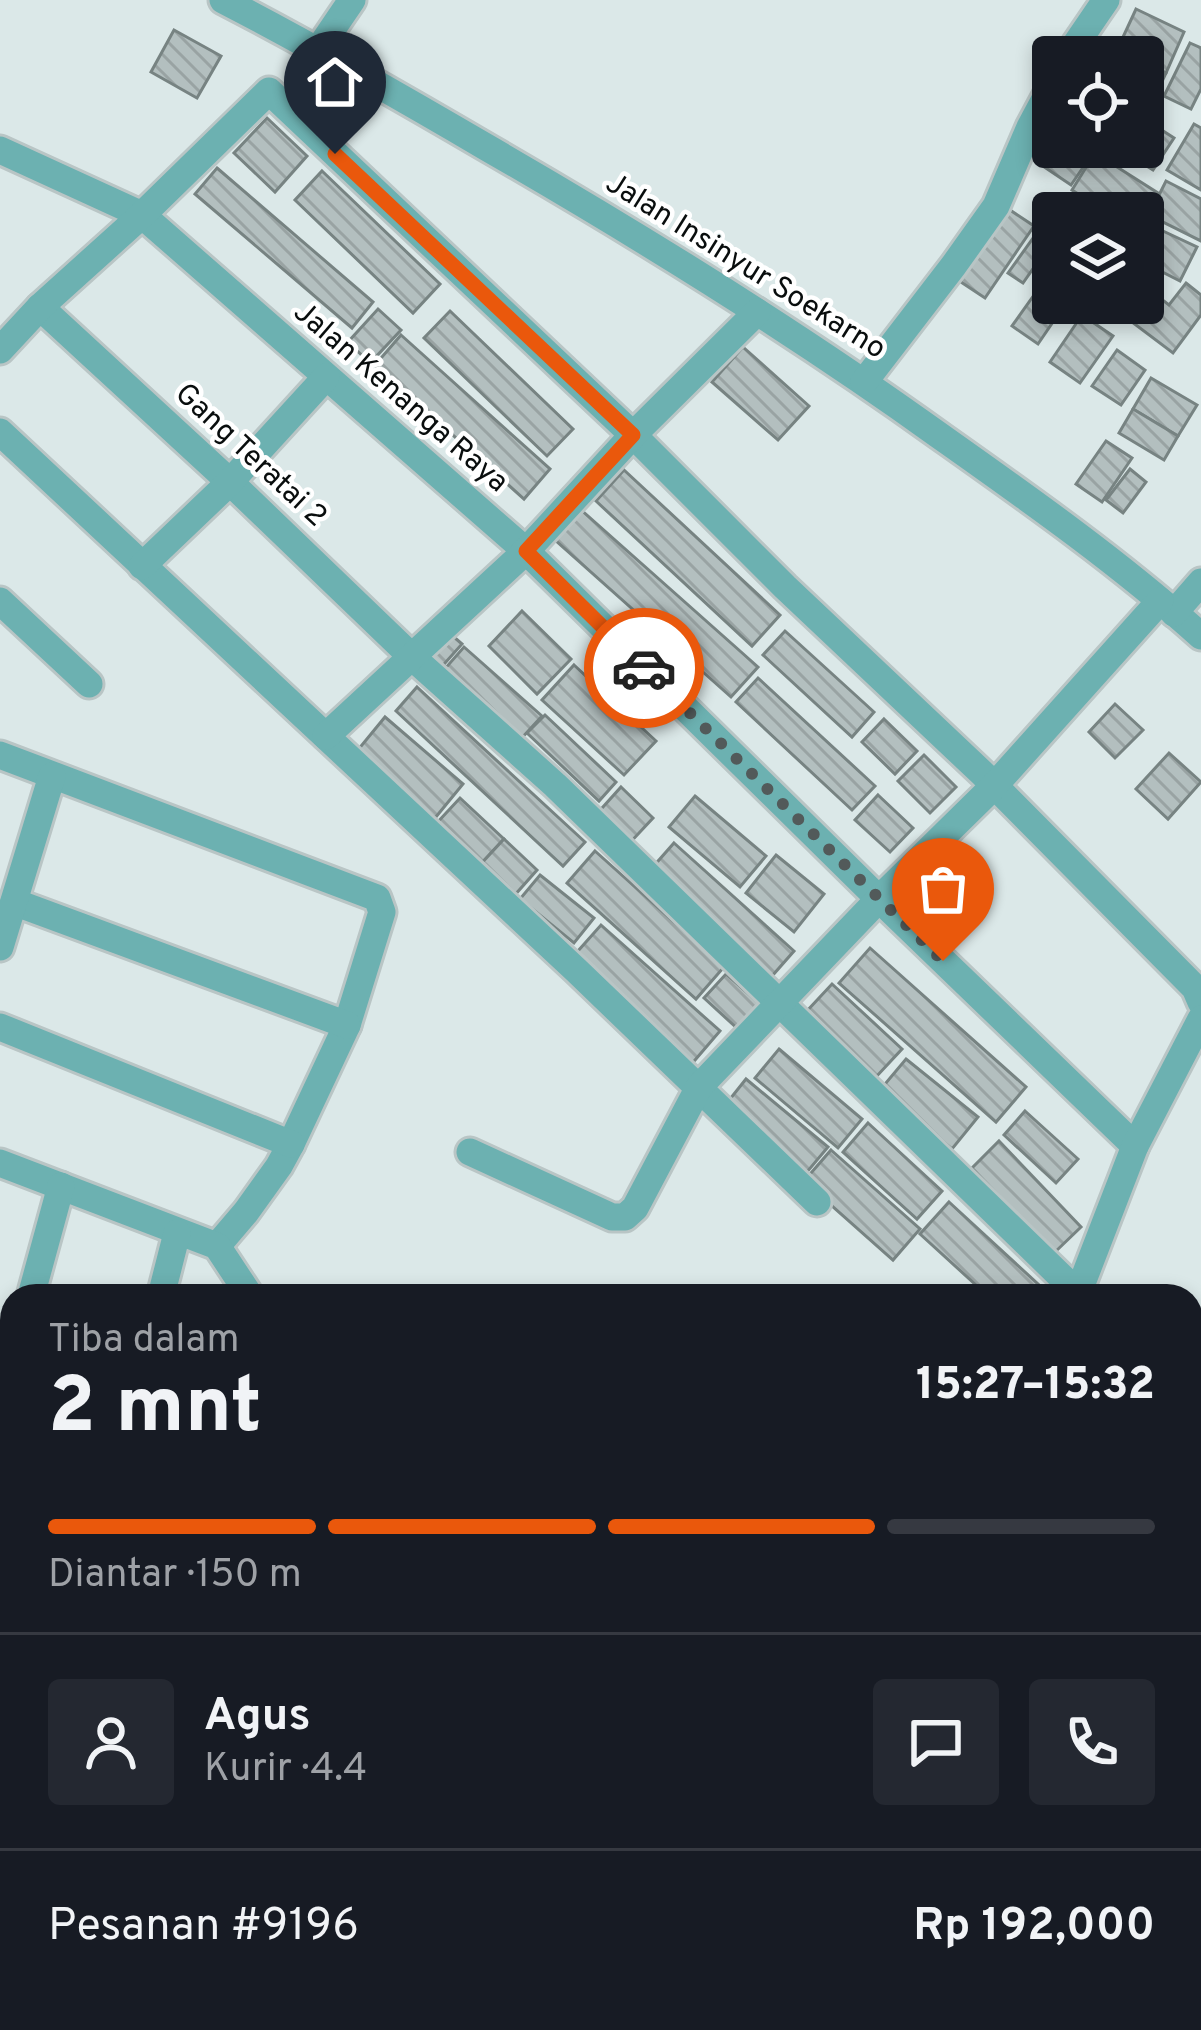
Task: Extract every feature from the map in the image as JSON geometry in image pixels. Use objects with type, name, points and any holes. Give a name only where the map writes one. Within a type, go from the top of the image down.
[{"type":"street","name":"Jalan Insinyur Soekarno","points":[[223,0],[326,38],[757,311],[878,363],[1019,492],[1181,598],[1201,636]]},
{"type":"street","points":[[326,38],[352,0]]},
{"type":"street","points":[[1081,36],[1106,0]]},
{"type":"street","points":[[0,350],[269,92],[633,435],[994,786],[1195,988],[1201,1002]]},
{"type":"street","points":[[878,363],[996,206],[1032,123]]},
{"type":"street","name":"Jalan Kenanga Raya","points":[[0,150],[142,215],[526,551],[1135,1146]]},
{"type":"street","name":"Gang Teratai 2","points":[[40,307],[555,785],[1067,1284]]},
{"type":"street","points":[[326,736],[526,551],[757,311]]},
{"type":"street","points":[[142,566],[230,482],[326,377]]},
{"type":"street","points":[[0,432],[818,1202]]},
{"type":"street","points":[[470,1152],[612,1217],[625,1217],[635,1208],[699,1088],[879,899],[1181,598]]},
{"type":"street","points":[[0,601],[89,684]]},
{"type":"street","points":[[0,755],[377,898],[382,912],[347,1025],[291,1144],[217,1246]]},
{"type":"street","points":[[0,947],[52,776]]},
{"type":"street","points":[[14,902],[347,1025]]},
{"type":"street","points":[[1082,1284],[1135,1146],[1201,1018]]},
{"type":"street","points":[[0,1027],[291,1144]]},
{"type":"street","points":[[0,1163],[217,1246],[242,1284]]},
{"type":"street","points":[[34,1284],[61,1186]]},
{"type":"street","points":[[163,1284],[177,1232]]},
{"type":"building","points":[[1136,9],[1184,32],[1166,73],[1164,36],[1123,36]]},
{"type":"building","points":[[174,30],[221,56],[197,98],[151,72]]},
{"type":"building","points":[[1190,43],[1201,48],[1201,89],[1191,109],[1164,96]]},
{"type":"building","points":[[267,118],[307,156],[275,192],[234,153]]},
{"type":"building","points":[[1194,124],[1201,128],[1201,190],[1167,170]]},
{"type":"building","points":[[1164,132],[1174,138],[1164,153]]},
{"type":"building","points":[[217,168],[373,302],[352,328],[195,194]]},
{"type":"building","points":[[1046,168],[1083,168],[1071,185]]},
{"type":"building","points":[[1086,168],[1119,168],[1156,192],[1075,192],[1072,190]]},
{"type":"building","points":[[322,171],[440,284],[413,313],[295,200]]},
{"type":"building","points":[[1166,181],[1201,199],[1201,241],[1164,222],[1160,192]]},
{"type":"building","points":[[1007,208],[1032,225],[985,298],[958,280]]},
{"type":"building","points":[[1164,232],[1197,247],[1180,281],[1164,273]]},
{"type":"building","points":[[1032,240],[1032,270],[1023,283],[1008,273]]},
{"type":"building","points":[[1186,283],[1201,295],[1201,315],[1173,353],[1135,324],[1164,324],[1164,301],[1169,305]]},
{"type":"building","points":[[1032,298],[1032,324],[1052,324],[1038,344],[1012,326]]},
{"type":"building","points":[[378,309],[401,330],[370,363],[348,342]]},
{"type":"building","points":[[450,311],[573,429],[547,456],[424,338]]},
{"type":"building","points":[[1076,324],[1095,324],[1113,336],[1080,383],[1050,362]]},
{"type":"building","points":[[401,335],[550,469],[524,499],[375,365]]},
{"type":"building","points":[[743,347],[809,406],[778,440],[712,382]]},
{"type":"building","points":[[1117,350],[1145,370],[1121,405],[1092,386]]},
{"type":"building","points":[[1151,378],[1197,405],[1178,436],[1133,409]]},
{"type":"building","points":[[1133,409],[1178,436],[1164,460],[1119,433]]},
{"type":"building","points":[[1106,441],[1132,458],[1102,502],[1076,484]]},
{"type":"building","points":[[1130,469],[1146,482],[1123,513],[1106,500]]},
{"type":"building","points":[[624,470],[780,615],[752,646],[596,501]]},
{"type":"building","points":[[580,509],[758,667],[731,697],[554,539]]},
{"type":"building","points":[[522,611],[571,659],[537,694],[489,646]]},
{"type":"building","points":[[447,631],[462,644],[437,672],[422,658]]},
{"type":"building","points":[[785,631],[874,712],[852,737],[763,655]]},
{"type":"building","points":[[464,647],[542,716],[519,741],[442,672]]},
{"type":"building","points":[[574,665],[656,741],[624,775],[542,700]]},
{"type":"building","points":[[758,678],[875,786],[852,810],[736,702]]},
{"type":"building","points":[[417,687],[585,842],[563,866],[396,711]]},
{"type":"building","points":[[1115,704],[1143,730],[1115,758],[1089,732]]},
{"type":"building","points":[[545,715],[616,782],[599,801],[527,733]]},
{"type":"building","points":[[385,717],[463,784],[435,818],[357,751]]},
{"type":"building","points":[[884,719],[917,751],[895,774],[862,742]]},
{"type":"building","points":[[1169,753],[1201,782],[1168,819],[1136,789]]},
{"type":"building","points":[[924,755],[956,787],[930,813],[898,781]]},
{"type":"building","points":[[621,787],[653,818],[626,847],[594,817]]},
{"type":"building","points":[[878,795],[913,828],[890,852],[855,820]]},
{"type":"building","points":[[695,796],[766,856],[740,887],[669,827]]},
{"type":"building","points":[[460,798],[504,839],[479,866],[435,825]]},
{"type":"building","points":[[504,839],[537,870],[513,897],[479,866]]},
{"type":"building","points":[[674,843],[794,951],[772,976],[652,868]]},
{"type":"building","points":[[595,851],[724,967],[696,999],[567,883]]},
{"type":"building","points":[[776,855],[824,894],[794,932],[746,893]]},
{"type":"building","points":[[540,875],[594,918],[574,943],[520,899]]},
{"type":"building","points":[[601,925],[720,1031],[689,1067],[570,960]]},
{"type":"building","points":[[870,948],[1026,1087],[996,1122],[839,983]]},
{"type":"building","points":[[726,974],[763,1007],[740,1031],[704,998]]},
{"type":"building","points":[[832,984],[902,1049],[876,1077],[806,1012]]},
{"type":"building","points":[[779,1049],[862,1119],[838,1148],[755,1078]]},
{"type":"building","points":[[906,1059],[978,1117],[952,1149],[880,1090]]},
{"type":"building","points":[[746,1079],[828,1147],[807,1172],[726,1104]]},
{"type":"building","points":[[1025,1111],[1078,1159],[1056,1183],[1004,1135]]},
{"type":"building","points":[[868,1123],[942,1191],[917,1219],[843,1152]]},
{"type":"building","points":[[999,1141],[1081,1227],[1054,1253],[972,1168]]},
{"type":"building","points":[[831,1150],[920,1229],[893,1260],[804,1181]]},
{"type":"building","points":[[949,1202],[1038,1284],[975,1284],[920,1234]]},
{"type":"way so far","points":[[644,668],[943,961]]},
{"type":"route","points":[[335,154],[633,435],[526,551],[644,668]]}]
